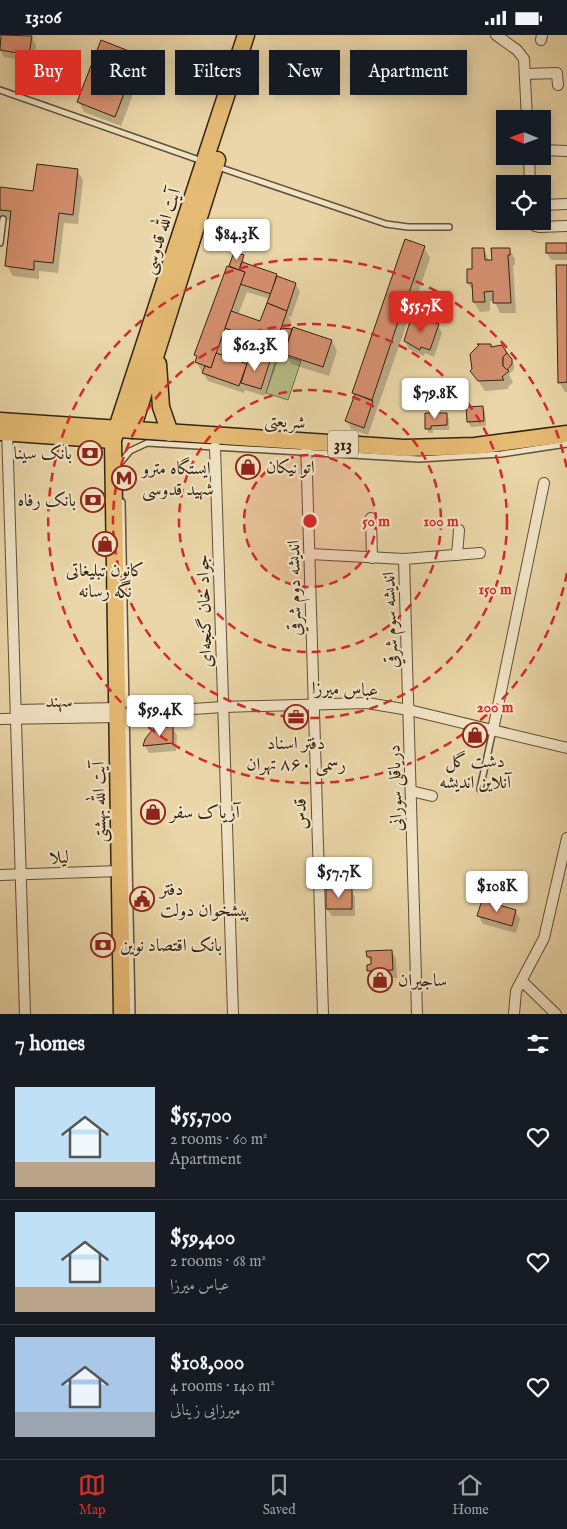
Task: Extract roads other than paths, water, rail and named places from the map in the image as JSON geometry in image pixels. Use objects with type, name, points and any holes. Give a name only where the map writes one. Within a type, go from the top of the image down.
[{"type":"main road","name":"آیت الله قدوسی","points":[[121,439],[253,35]]},
{"type":"main road","name":"آیت الله قدوسی","points":[[121,439],[159,346],[210,164]]},
{"type":"main road","points":[[159,346],[160,407],[170,433]]},
{"type":"main road","name":"شریعتی","points":[[4,427],[121,439],[170,433],[215,441],[306,447],[440,448],[517,442],[567,434]]},
{"type":"main road","name":"آیت الله بهشتی","points":[[121,439],[120,871],[122,1014]]},
{"type":"street","points":[[496,35],[521,54],[524,59],[527,110]]},
{"type":"street","points":[[525,73],[557,73],[558,85]]},
{"type":"street","points":[[551,150],[567,151]]},
{"type":"street","points":[[551,205],[567,204]]},
{"type":"street","points":[[551,227],[567,226]]},
{"type":"street","points":[[4,427],[26,1014]]},
{"type":"street","name":"جواد خان گنجه‌ای","points":[[215,441],[233,1014]]},
{"type":"street","name":"انديشه دوم شرقي","points":[[306,447],[313,703]]},
{"type":"street","points":[[493,730],[544,483]]},
{"type":"street","points":[[371,518],[372,558]]},
{"type":"street","points":[[457,555],[459,530]]},
{"type":"street","points":[[310,555],[404,559],[480,553]]},
{"type":"street","name":"اندیشه سوم شرقي","points":[[404,559],[409,710]]},
{"type":"street","name":"عباس میرزا","points":[[16,714],[120,713],[313,703],[367,703],[409,710],[567,748]]},
{"type":"street","name":"قدس","points":[[313,703],[323,1014]]},
{"type":"street","name":"دریاقلی سورانی","points":[[409,710],[417,1014]]},
{"type":"street","points":[[0,719],[16,714]]},
{"type":"street","points":[[411,791],[432,796]]},
{"type":"street","points":[[514,1014],[516,991],[544,938],[567,838]]},
{"type":"street","name":"لیلا","points":[[0,875],[120,871]]},
{"type":"street","points":[[522,981],[556,1014]]},
{"type":"lane","points":[[0,90],[210,164],[386,223],[408,227],[449,227]]},
{"type":"lane","points":[[0,243],[3,219]]},
{"type":"lane","points":[[121,439],[121,470]]},
{"type":"lane","points":[[121,462],[130,451],[147,443],[215,441]]},
{"type":"lane","points":[[306,447],[434,459],[501,454],[567,444]]},
{"type":"lane","points":[[122,497],[120,713],[132,1014]]},
{"type":"lane","points":[[480,789],[493,730]]},
{"type":"place","name":"بانک سینا","points":[[90,453]]},
{"type":"place","name":"اتو نیکان","points":[[248,467]]},
{"type":"place","name":"ایستگاه مترو شهید قدوسی","points":[[124,478]]},
{"type":"place","name":"بانک رفاه","points":[[93,500]]},
{"type":"place","name":"کانون تبلیغاتی نگه رسانه","points":[[105,544]]},
{"type":"place","name":"دفتر اسناد رسمی ۸۶۰ تهران","points":[[296,717]]},
{"type":"place","name":"دشت گل آنلاین اندیشه","points":[[475,735]]},
{"type":"place","name":"آریاک سفر","points":[[153,812]]},
{"type":"place","name":"دفتر پیشخوان دولت","points":[[142,899]]},
{"type":"place","name":"بانک اقتصاد نوین","points":[[103,945]]},
{"type":"place","name":"ساجیران","points":[[380,980]]}]
